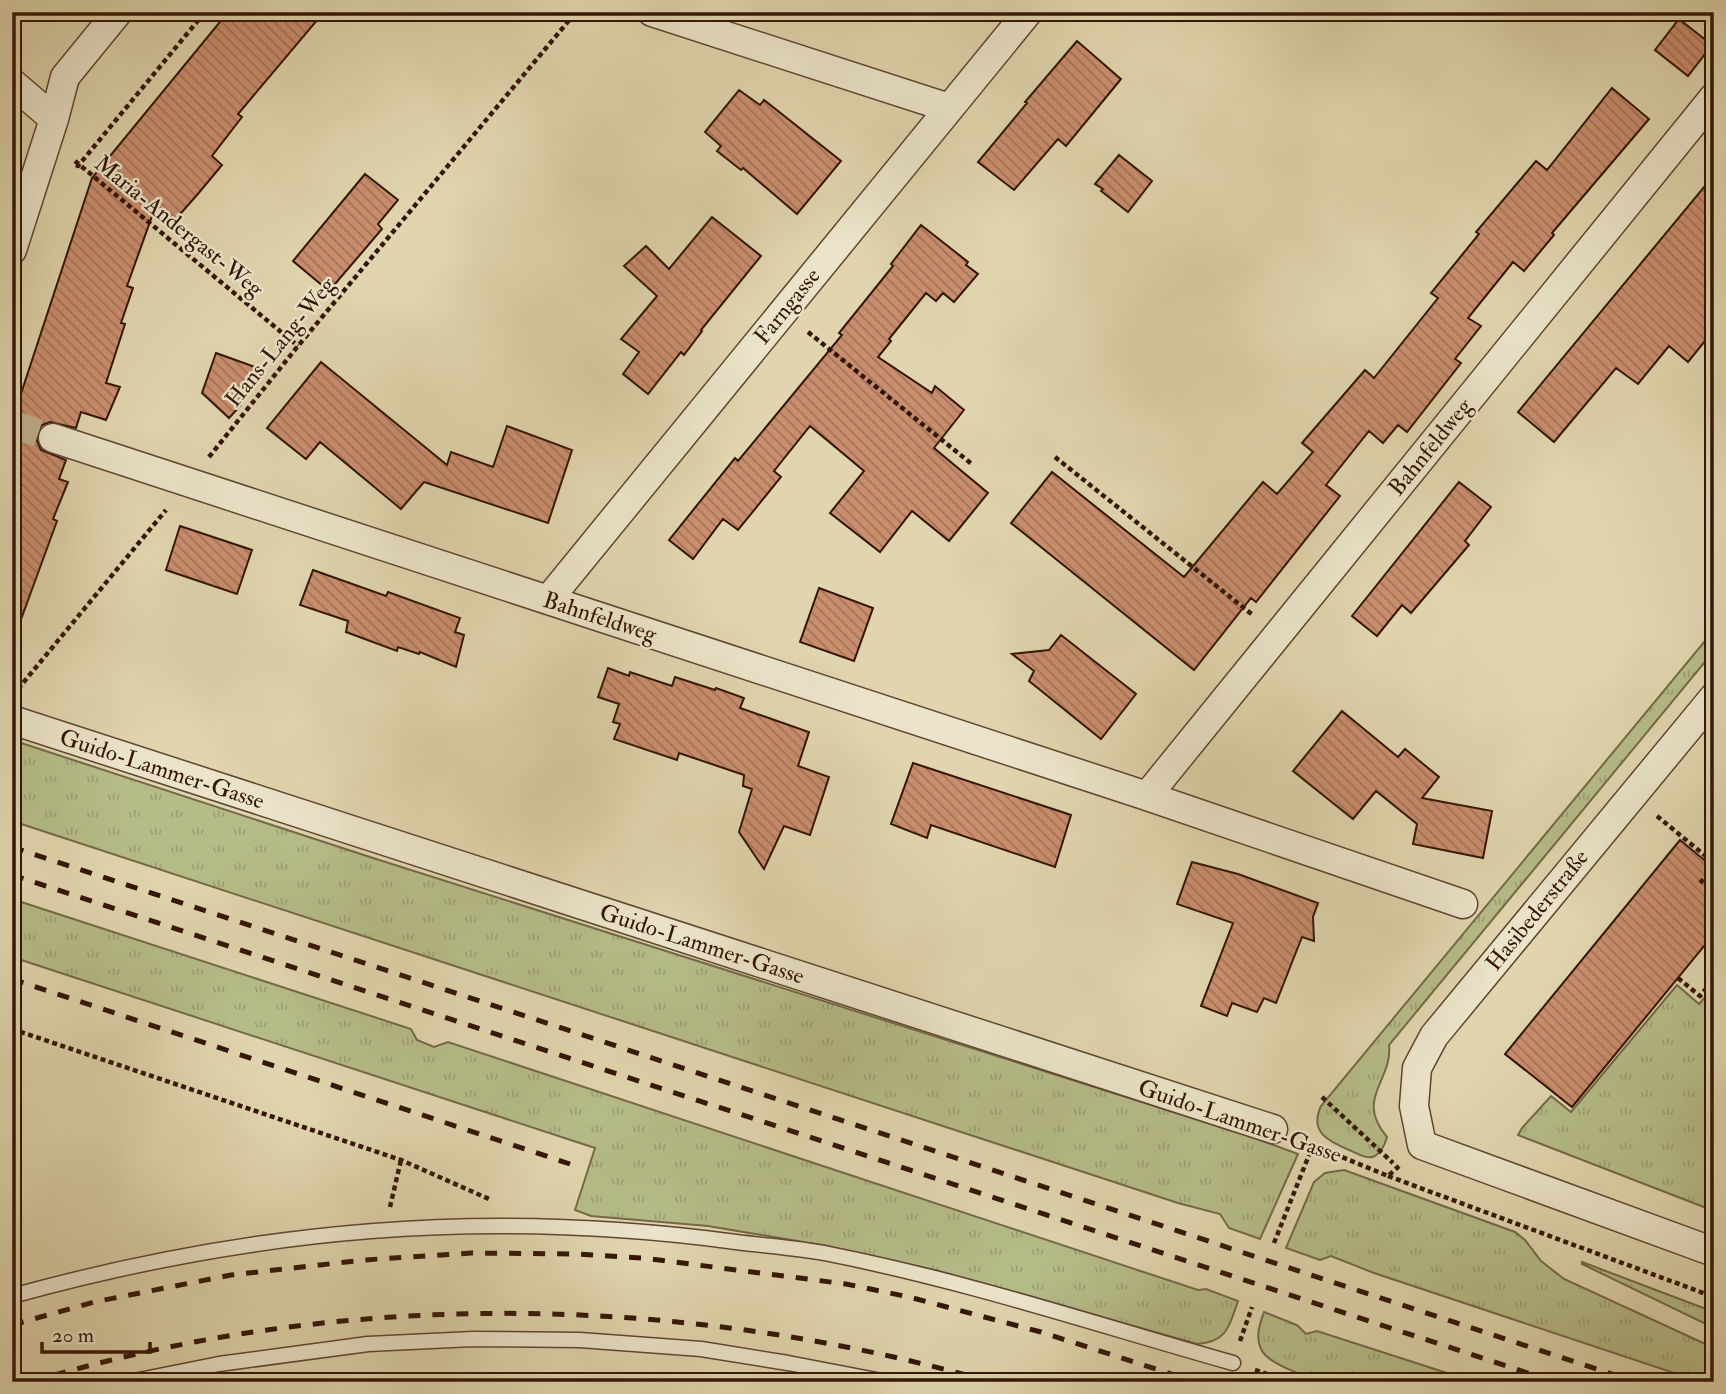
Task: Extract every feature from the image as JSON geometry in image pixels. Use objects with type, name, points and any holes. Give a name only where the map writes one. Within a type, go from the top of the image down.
[{"type":"street","points":[[12,250],[65,77],[118,12]]},
{"type":"street","points":[[652,12],[949,108]]},
{"type":"street","name":"Farngasse","points":[[548,600],[1028,12]]},
{"type":"street","points":[[12,83],[54,119]]},
{"type":"street","name":"Bahnfeldweg","points":[[1147,796],[1714,97]]},
{"type":"street","name":"Bahnfeldweg","points":[[53,438],[1147,796],[1463,904]]},
{"type":"street","name":"Hasibederstraße","points":[[1422,1145],[1414,1105],[1417,1068],[1434,1036],[1714,696]]},
{"type":"street","name":"Guido-Lammer-Gasse","points":[[12,720],[1273,1129]]},
{"type":"street","points":[[1422,1145],[1714,1252]]},
{"type":"lane","points":[[12,1296],[80,1278],[234,1247],[384,1230],[460,1225],[591,1227],[827,1254],[988,1291],[1233,1363]]},
{"type":"lane","points":[[130,1382],[219,1364],[368,1343],[472,1339],[580,1340],[701,1349],[887,1382]]},
{"type":"path","points":[[78,166],[205,12]]},
{"type":"path","name":"Hans-Lang-Weg","points":[[12,696],[576,12]]},
{"type":"path","name":"Maria-Andergast-Weg","points":[[54,119],[78,166],[298,346]]},
{"type":"path","points":[[783,312],[973,465]]},
{"type":"path","points":[[1055,457],[1277,635]]},
{"type":"path","points":[[1632,796],[1714,865],[1700,883]]},
{"type":"path","points":[[1678,978],[1700,996],[1714,979]]},
{"type":"path","points":[[12,1029],[401,1160],[499,1203]]},
{"type":"path","points":[[1322,1097],[1397,1167]]},
{"type":"path","name":"Guido-Lammer-Gasse","points":[[1273,1129],[1388,1176],[1714,1297]]},
{"type":"path","points":[[1274,1243],[1313,1145]]},
{"type":"path","points":[[1388,1176],[1422,1145]]},
{"type":"path","points":[[384,1230],[401,1160]]},
{"type":"path","points":[[1233,1363],[1291,1382]]},
{"type":"green space","points":[[1714,630],[1714,651],[1389,1045],[1386,1069],[1374,1100],[1378,1123],[1387,1137],[1381,1150],[1375,1156],[1365,1157],[1328,1139],[1317,1123],[1321,1106]]},
{"type":"green space","points":[[12,740],[1298,1154],[1260,1239],[1229,1228],[1220,1214],[1178,1203],[12,821]]},
{"type":"green space","points":[[12,899],[411,1029],[417,1040],[434,1047],[448,1042],[1238,1301],[1225,1332],[1215,1340],[1197,1344],[939,1271],[827,1246],[708,1226],[591,1216],[575,1210],[595,1148],[12,957]]},
{"type":"green space","points":[[1677,985],[1699,1004],[1714,987],[1714,1211],[1518,1135],[1551,1096],[1571,1112]]},
{"type":"green space","points":[[1344,1170],[1515,1232],[1525,1240],[1541,1261],[1564,1279],[1714,1348],[1714,1382],[1701,1382],[1374,1273],[1331,1256],[1320,1260],[1286,1248],[1314,1182],[1325,1173]]},
{"type":"green space","points":[[1582,1264],[1714,1312],[1714,1328]]},
{"type":"green space","points":[[1264,1312],[1297,1325],[1306,1334],[1317,1331],[1475,1382],[1351,1383],[1325,1381],[1304,1375],[1273,1361],[1261,1349],[1258,1335]]},
{"type":"building","points":[[228,12],[324,12],[238,114],[242,117],[212,156],[222,165],[197,195],[175,220],[156,205],[127,286],[133,288],[121,323],[125,324],[106,383],[120,387],[106,420],[81,412],[76,428],[50,422],[42,425],[38,432],[37,441],[41,450],[66,460],[59,479],[68,482],[53,519],[57,521],[16,633],[12,632],[12,421],[92,178]]},
{"type":"building","points":[[1679,19],[1712,45],[1688,76],[1655,50]]},
{"type":"building","points":[[1077,41],[1121,79],[1066,146],[1058,139],[1014,190],[978,162]]},
{"type":"building","points":[[1612,88],[1649,119],[1552,233],[1554,235],[1524,271],[1513,262],[1468,318],[1481,326],[1455,359],[1461,363],[1407,432],[1398,425],[1383,443],[1369,431],[1326,485],[1340,496],[1256,602],[1251,598],[1194,670],[1011,523],[1052,472],[1184,577],[1263,482],[1277,494],[1313,452],[1302,443],[1365,370],[1374,378],[1438,298],[1431,293],[1479,234],[1476,232],[1536,161],[1547,170]]},
{"type":"building","points":[[739,90],[760,105],[764,100],[841,161],[797,214],[743,168],[741,170],[717,151],[721,146],[705,132]]},
{"type":"building","points":[[1119,155],[1152,181],[1128,212],[1095,184]]},
{"type":"building","points":[[365,174],[398,200],[378,224],[382,229],[329,291],[293,261]]},
{"type":"building","points":[[1714,175],[1714,330],[1688,362],[1669,346],[1638,384],[1616,368],[1554,442],[1518,412]]},
{"type":"building","points":[[712,217],[761,256],[684,355],[681,352],[648,394],[623,374],[639,352],[621,339],[657,296],[624,266],[646,246],[669,269]]},
{"type":"building","points":[[921,225],[968,262],[966,265],[978,274],[954,302],[943,293],[936,301],[926,293],[878,357],[932,393],[935,386],[964,410],[934,448],[988,493],[949,541],[912,511],[880,552],[830,513],[864,471],[810,426],[774,471],[781,477],[738,530],[723,519],[693,559],[669,540],[735,458],[738,461],[842,335],[839,333],[893,266],[891,264]]},
{"type":"building","points":[[216,353],[255,367],[241,405],[229,418],[202,393]]},
{"type":"building","points":[[321,362],[447,465],[451,452],[493,467],[507,426],[572,450],[548,523],[424,482],[401,509],[320,442],[306,459],[267,428]]},
{"type":"building","points":[[1459,482],[1491,507],[1465,541],[1469,545],[1411,613],[1402,605],[1377,636],[1352,616]]},
{"type":"building","points":[[180,526],[252,550],[237,594],[166,570]]},
{"type":"building","points":[[313,570],[386,596],[388,592],[460,618],[455,632],[464,635],[456,667],[420,652],[419,654],[398,647],[397,651],[346,632],[348,621],[300,605]]},
{"type":"building","points":[[819,588],[873,608],[854,661],[800,642]]},
{"type":"building","points":[[1061,635],[1136,694],[1101,739],[1029,681],[1034,671],[1012,654],[1049,650]]},
{"type":"building","points":[[608,668],[629,676],[630,672],[672,686],[675,677],[715,690],[716,688],[744,698],[740,708],[809,732],[798,766],[829,777],[810,835],[784,826],[764,869],[739,832],[752,789],[743,786],[744,775],[679,753],[677,760],[614,739],[620,724],[613,722],[619,704],[598,697]]},
{"type":"building","points":[[1342,711],[1398,757],[1405,749],[1439,777],[1422,798],[1492,811],[1483,858],[1413,844],[1417,824],[1376,791],[1353,819],[1293,771]]},
{"type":"building","points":[[913,763],[1071,815],[1055,867],[931,825],[927,838],[891,824]]},
{"type":"building","points":[[1680,840],[1714,868],[1714,934],[1572,1107],[1505,1054]]},
{"type":"building","points":[[1192,862],[1238,874],[1318,903],[1313,917],[1314,941],[1302,937],[1276,1003],[1264,998],[1257,1012],[1232,1003],[1227,1016],[1201,1006],[1233,923],[1177,904]]},
{"type":"tunnel","points":[[12,424],[53,438]]},
{"type":"railway","points":[[12,847],[1636,1382]]},
{"type":"railway","points":[[12,875],[1555,1382]]},
{"type":"railway","points":[[12,979],[570,1164]]},
{"type":"railway","points":[[12,1325],[94,1302],[231,1275],[364,1260],[471,1253],[576,1254],[643,1258],[846,1284],[909,1297],[1041,1332],[1196,1382]]},
{"type":"railway","points":[[31,1382],[149,1351],[268,1330],[389,1317],[511,1313],[633,1318],[754,1331],[873,1353],[991,1382]]}]
